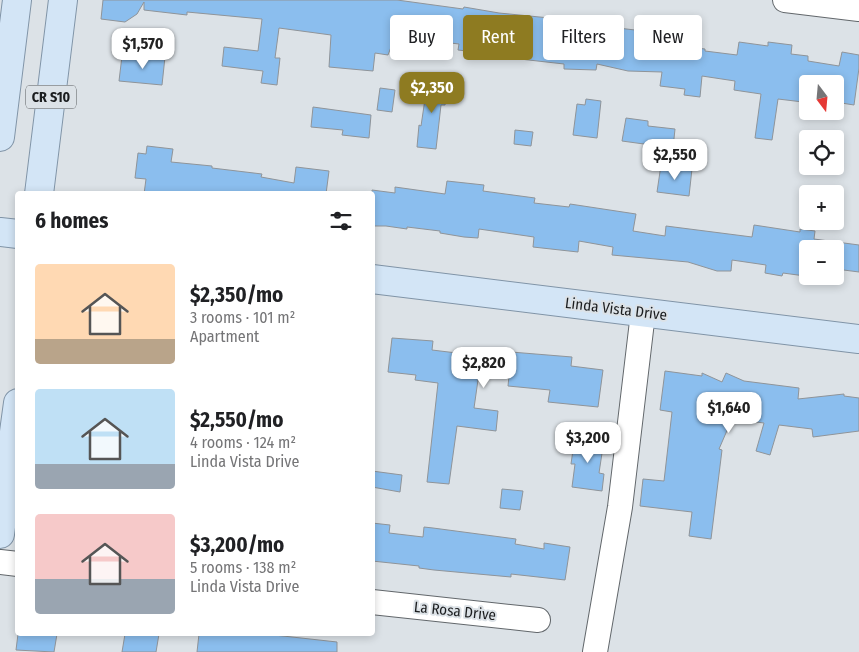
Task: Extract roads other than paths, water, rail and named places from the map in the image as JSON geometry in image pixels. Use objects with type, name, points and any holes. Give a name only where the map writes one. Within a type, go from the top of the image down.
[{"type":"main road","name":"CR S10","points":[[0,137],[17,0]]},
{"type":"main road","name":"CR S10","points":[[39,191],[62,0]]},
{"type":"main road","points":[[0,232],[15,234]]},
{"type":"main road","name":"Linda Vista Drive","points":[[375,278],[859,339]]},
{"type":"main road","points":[[0,534],[15,425]]},
{"type":"street","points":[[786,0],[859,9]]},
{"type":"street","points":[[595,652],[620,507],[637,357],[644,313]]},
{"type":"street","points":[[0,562],[15,564]]},
{"type":"street","name":"La Rosa Drive","points":[[375,602],[538,620]]}]
